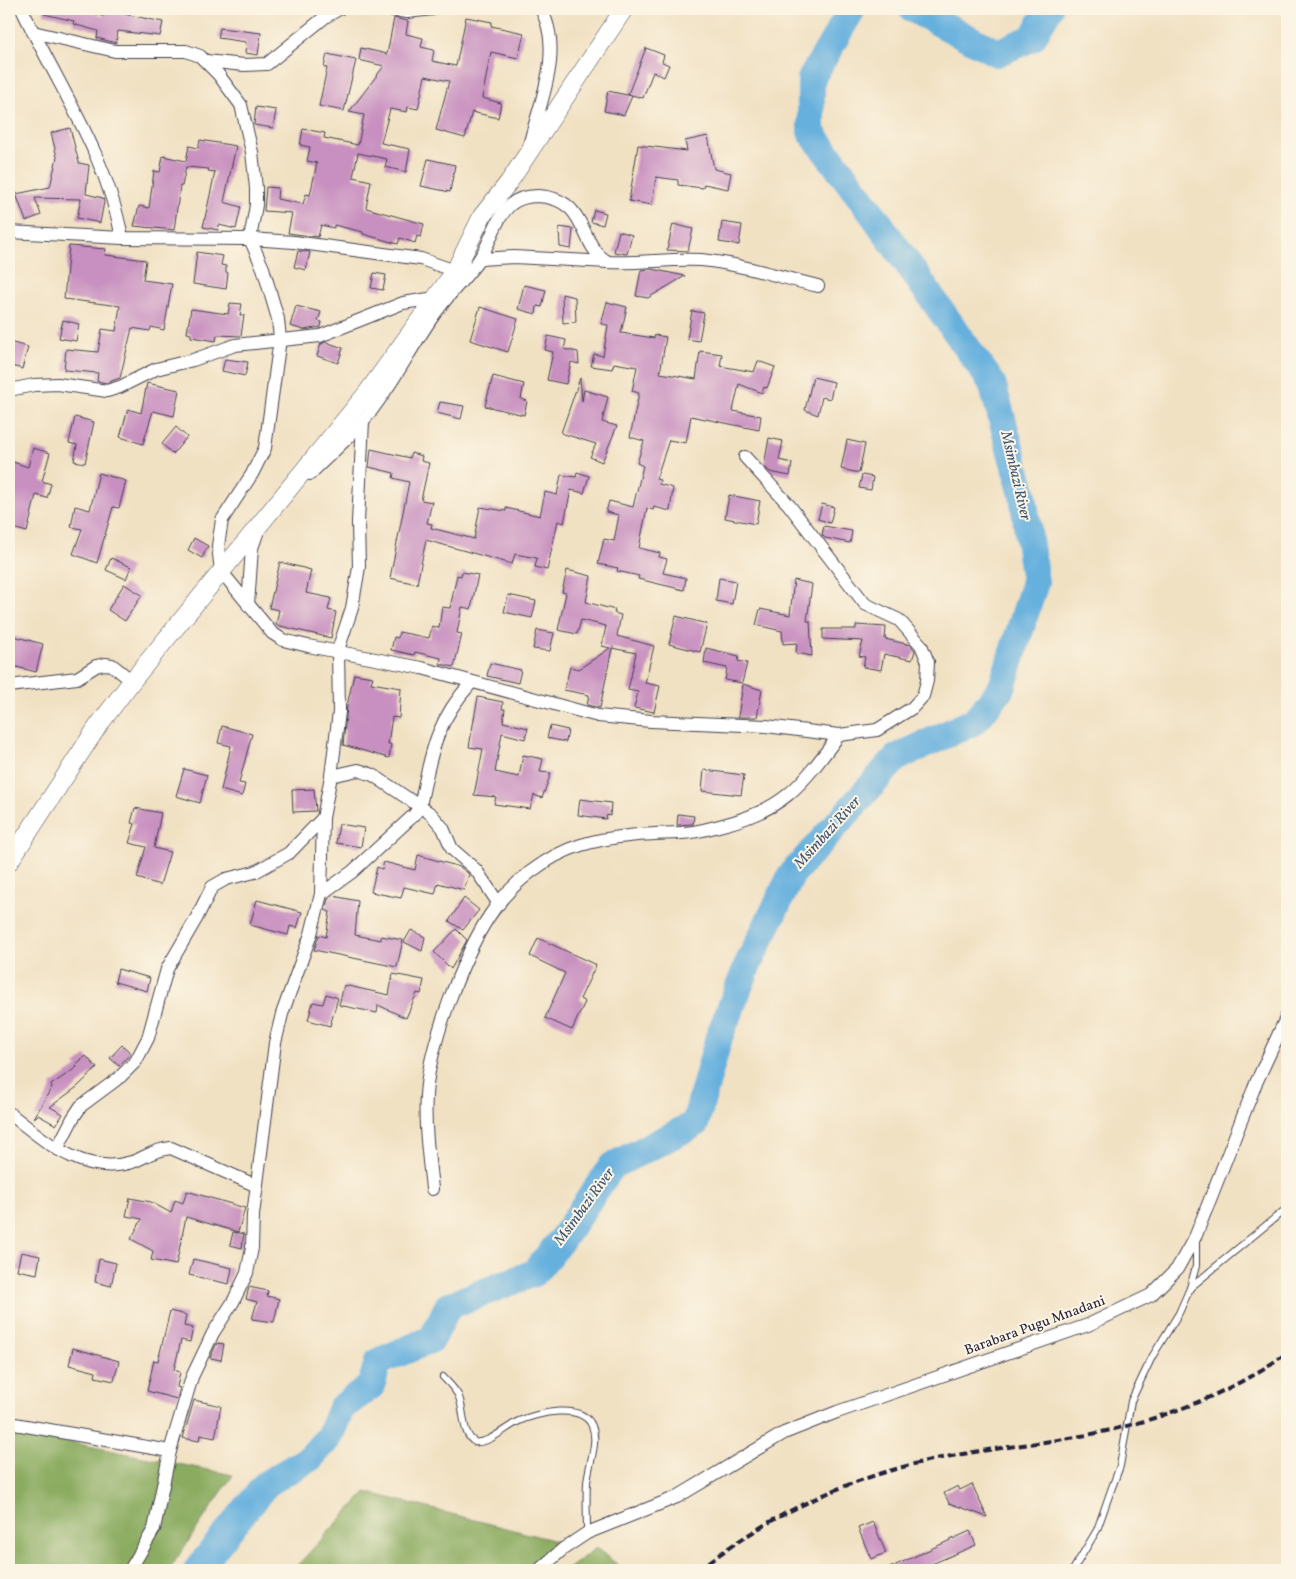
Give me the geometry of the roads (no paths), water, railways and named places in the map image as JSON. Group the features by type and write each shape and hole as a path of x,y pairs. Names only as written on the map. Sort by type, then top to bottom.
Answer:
{"street":[{"path":"22,9 98,161 110,193 122,238"},
{"path":"34,32 115,51 186,51 206,61 244,65 267,64 325,17 339,9"},
{"path":"388,9 407,12 432,9"},
{"path":"526,155 552,54 552,36 541,9"},
{"path":"9,862 98,726 132,681 367,393 455,271 482,216 526,155 624,9"},
{"path":"206,61 241,105 246,122 256,188 256,205 250,239 263,268 278,319 280,339 265,448 252,474 222,520 218,539 222,571 272,633 283,640 422,668 598,716 651,721 776,727 839,735 878,730 912,708 923,696 927,681 928,662 922,645 899,620 865,604 789,505 745,457"},
{"path":"248,604 252,548 258,531 292,492 363,421 444,301 480,259 497,223 510,205 521,198 539,196 561,202 574,212 583,224 594,250 608,262"},
{"path":"9,232 122,238 250,239 294,242 421,259 455,271"},
{"path":"480,259 514,256 608,262 699,260 744,265 818,286"},
{"path":"9,390 34,385 58,384 107,391 120,387 156,369 193,360 235,345 320,336 403,303 435,298"},
{"path":"130,1570 154,1529 170,1451 192,1377 213,1332 233,1302 247,1274 252,1248 257,1186 266,1134 278,1033 282,1014 311,934 321,894 323,818 331,776 339,712 338,650 354,601 359,567 358,522 363,421"},
{"path":"9,686 77,678 96,666 105,664 112,665 132,681"},
{"path":"321,894 345,878 408,822 420,806 441,724 454,702 472,682"},
{"path":"432,1189 426,1131 426,1094 431,1061 457,983 486,921 511,890 550,858 583,844 639,836 694,832 754,816 772,808 799,785 839,735"},
{"path":"331,776 345,771 358,770 373,775 420,806 438,821 452,849 476,870 499,904"},
{"path":"57,1149 73,1118 82,1106 120,1077 136,1061 148,1038 167,969 212,887 217,882 255,872 289,853 306,838 323,818"},
{"name":"Barabara Pugu Mnadani","path":"540,1570 562,1549 587,1532 677,1496 766,1442 800,1425 1088,1325 1150,1296 1165,1284 1177,1269 1196,1235 1256,1083 1287,1016"},
{"path":"9,1113 57,1149 86,1162 120,1164 133,1162 156,1150 171,1148 257,1186"},
{"path":"9,1423 170,1451"}],"lane":[{"path":"1190,1288 1287,1208"},
{"path":"1073,1570 1097,1530 1112,1490 1120,1466 1131,1401 1152,1357 1179,1313 1190,1288 1196,1266 1196,1235"},
{"path":"443,1377 453,1386 459,1396 468,1436 475,1442 486,1440 535,1414 554,1411 572,1413 585,1418 592,1425 594,1434 587,1484 587,1532"}],"waterway":[{"name":"Msimbazi River","path":"197,1570 266,1484 310,1458 329,1437 341,1408 371,1386 378,1362 432,1339 448,1306 534,1273 562,1239 612,1166 695,1124 719,1037 749,962 792,874 896,758 975,721 1002,687 1035,582 1023,495 992,383 867,206 811,132 811,79 852,9"},
{"name":"Msimbazi River","path":"913,9 997,53 1032,38 1049,9"}],"railway":[{"path":"699,1570 723,1552 775,1519 830,1492 859,1481 888,1471 940,1458 1097,1433 1147,1420 1196,1403 1220,1392 1266,1367 1287,1353"}]}
